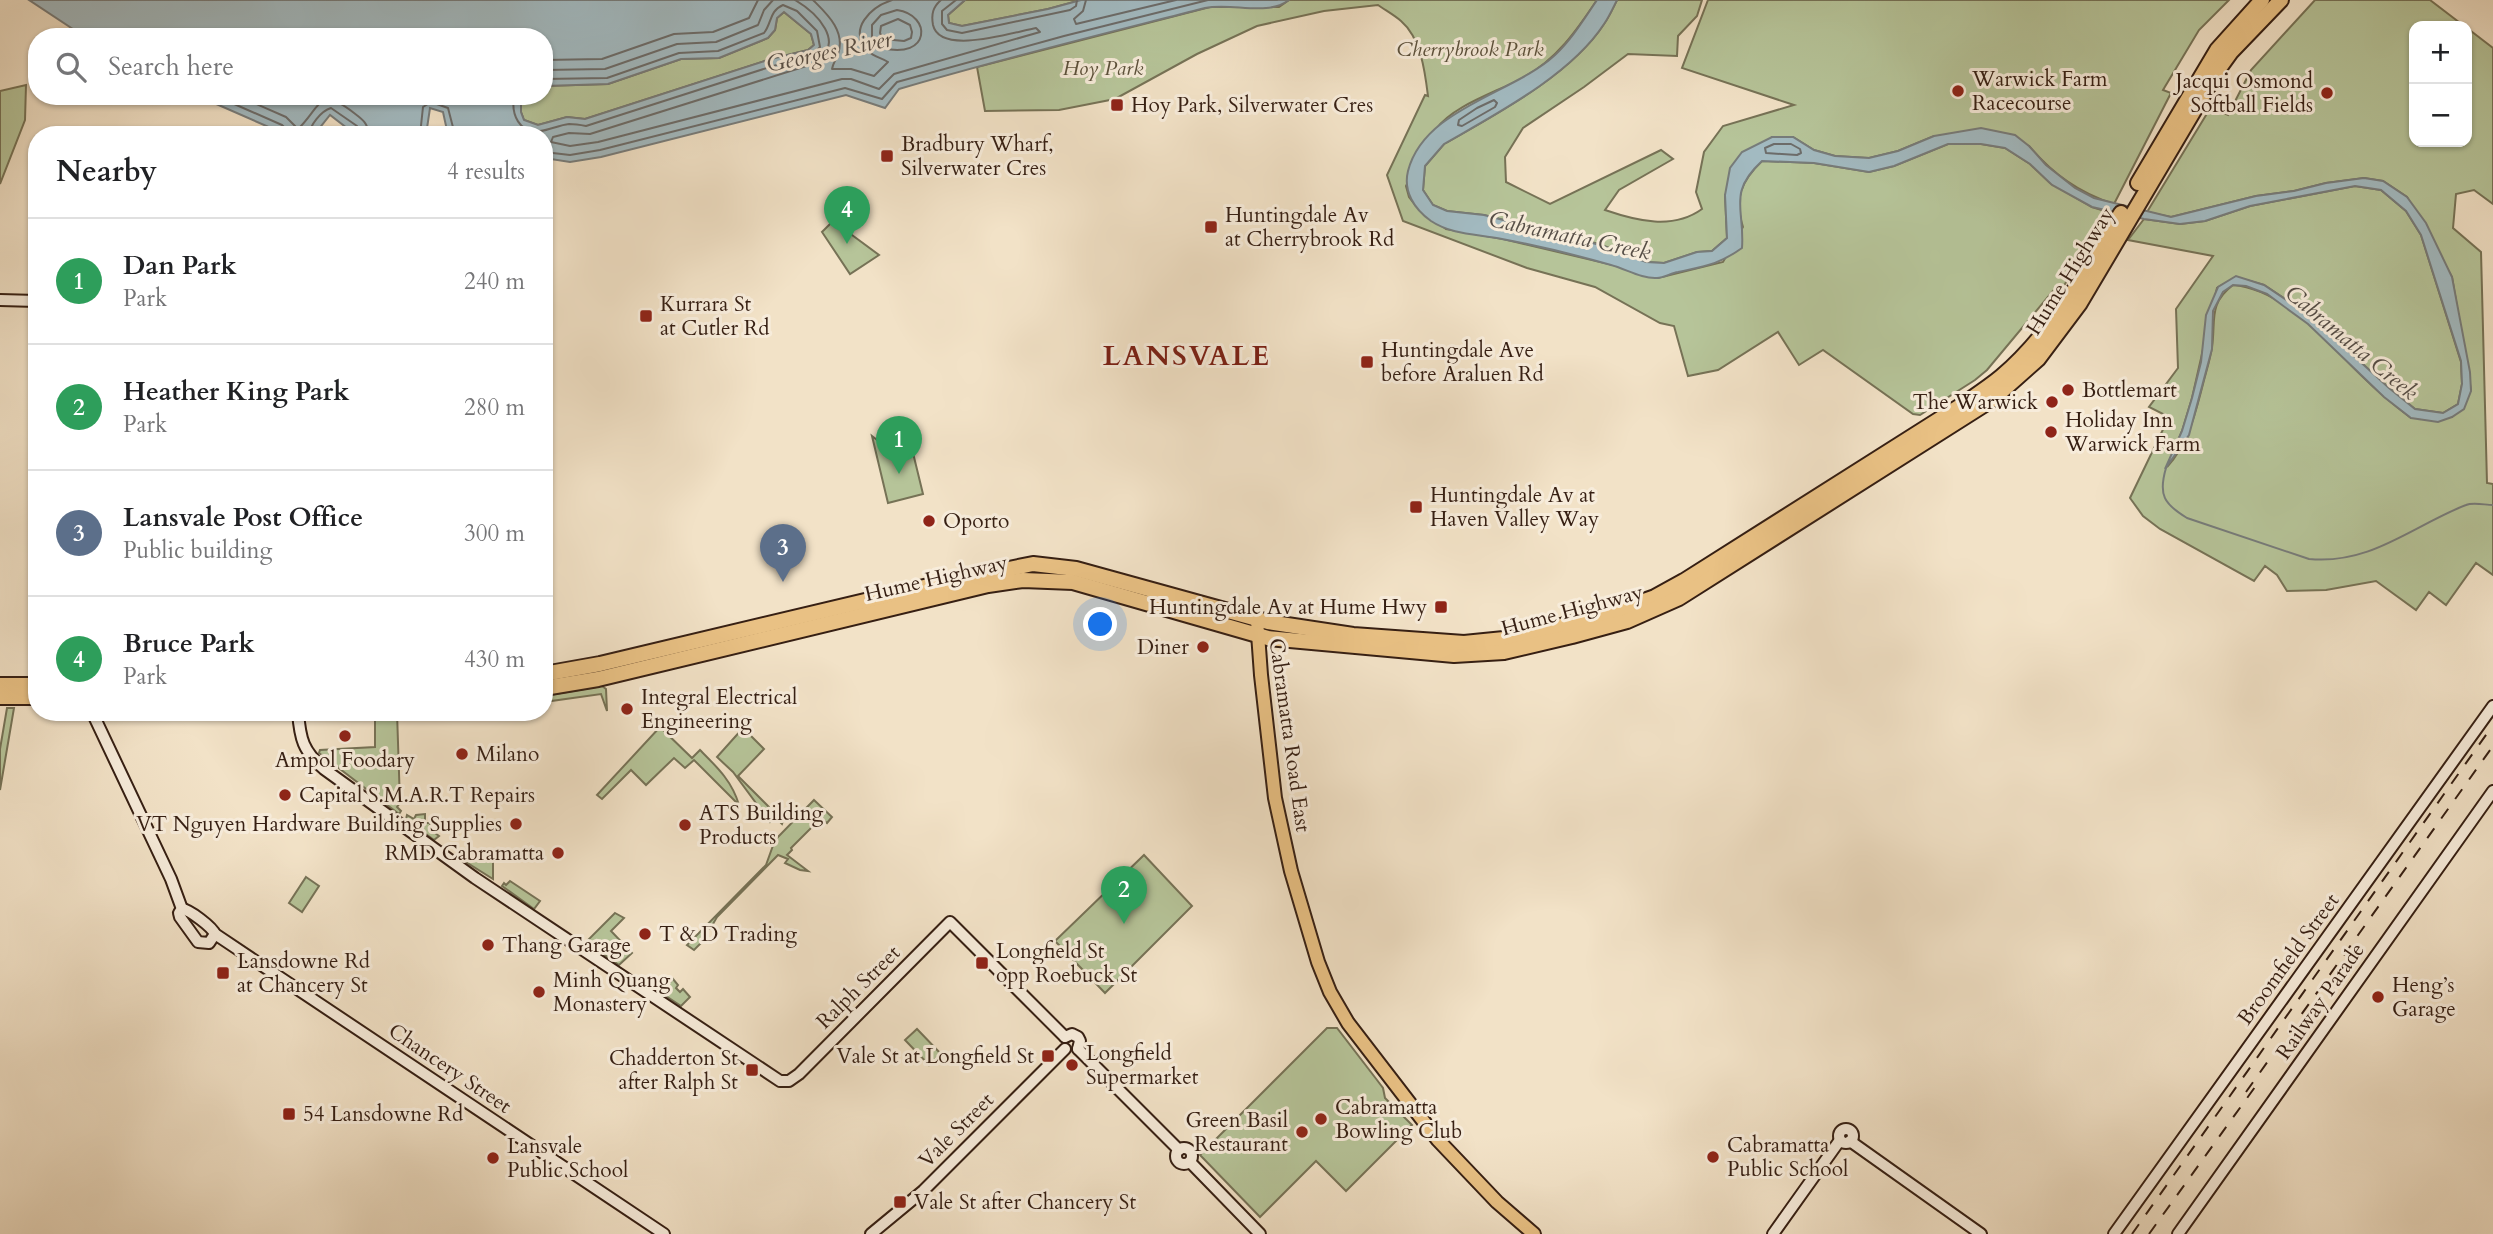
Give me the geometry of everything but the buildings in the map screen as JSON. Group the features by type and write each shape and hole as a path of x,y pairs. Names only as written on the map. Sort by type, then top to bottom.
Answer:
{"highway":[{"name":"Hume Highway","path":"2143,185 2212,57 2232,31 2262,0"},
{"name":"Hume Highway","path":"553,672 600,664 940,583 1033,565 1058,566 1108,577 1257,620 1353,635 1433,642 1488,643 1604,615 1655,597 1885,454 2001,377 2048,327 2114,233 2231,52 2281,0"},
{"name":"Hume Highway","path":"553,686 617,675 988,585 1023,580 1073,582 1257,635 1365,648 1470,655 1512,650 1627,621 1663,606 1978,410 2008,387 2057,337 2080,303 2114,233"},
{"path":"0,685 28,685"},
{"path":"0,697 28,698"}],"main road":[{"name":"Cabramatta Road East","path":"1257,620 1275,798 1291,872 1318,962 1330,992 1348,1023 1438,1140 1497,1202 1534,1234"}],"street":[{"path":"0,300 28,301"},
{"name":"Broomfield Street","path":"2114,1234 2493,706"},
{"path":"96,721 171,879 183,909 180,917 198,942 209,943 215,934"},
{"name":"Ralph Street","path":"299,721 302,744 324,769 475,878 774,1078 785,1081 793,1078 950,922 1065,1037"},
{"name":"Railway Parade","path":"2179,1234 2493,791"},
{"name":"Chancery Street","path":"183,909 188,909 212,928 215,934 664,1234"},
{"path":"1072,1034 1078,1037 1078,1049 1070,1052 1065,1049 1065,1037 1072,1034"},
{"name":"Vale Street","path":"871,1234 923,1191 1065,1049"},
{"path":"1078,1049 1179,1150 1184,1148 1191,1151 1193,1156 1190,1162 1260,1234"},
{"path":"1773,1234 1845,1141 1981,1234"}],"green space":[{"path":"965,0 1081,0 962,26 949,23 948,15"},
{"path":"1289,0 1597,0 1574,33 1546,62 1524,77 1454,112 1432,135 1406,186 1409,197 1416,206 1446,229 1503,239 1658,278 1723,262 1743,227 1739,208 1744,183 1762,161 1814,163 1869,172 1894,166 1948,144 1981,144 2005,148 2030,164 2050,183 2092,207 2108,212 2053,304 2052,292 1987,370 1920,415 1913,414 1823,350 1799,365 1778,332 1718,370 1688,376 1674,326 1660,323 1595,287 1527,268 1403,221 1387,175 1425,95 1428,96 1418,46 1408,28 1378,5 1324,11 1257,26 1197,54 1115,99 1059,110 985,111 977,67 1210,7 1279,7"},
{"name":"Warwick Farm Racecourse","path":"1617,0 1702,0 1697,16 1678,36 1677,56 1628,54 1523,128 1505,157 1506,182 1550,204 1661,150 1673,159 1619,190 1605,210 1655,222 1679,220 1702,209 1696,192 1704,152 1723,126 1794,105 1682,68 1708,0 2229,0 2199,30 2163,90 2171,93 2114,204 2067,181 2029,146 1934,136 1898,151 1869,158 1835,156 1814,150 1793,137 1772,137 1725,195 1727,238 1712,251 1697,252 1664,263 1646,262 1599,244 1484,215 1447,211 1433,205 1423,190 1425,166 1444,144 1553,76 1590,43"},
{"path":"2315,0 2430,0 2457,21 2409,21 2409,147 2472,147 2472,32 2493,48 2493,204 2474,190 2456,194 2453,228 2481,252 2487,483 2493,484 2493,575 2476,563 2446,605 2429,592 2416,610 2376,581 2326,590 2287,591 2277,575 2265,566 2254,581 2160,529 2143,516 2130,498 2169,417 2149,407 2178,368 2176,309 2213,256 2128,240 2144,219 2180,224 2205,221 2250,206 2355,186 2381,190 2406,211 2421,235 2461,362 2462,384 2458,404 2443,413 2415,409 2309,315 2264,285 2236,277 2217,288 2192,398 2167,467 2181,448 2197,406 2210,357 2216,306 2233,285 2270,296 2287,307 2411,418 2452,417 2471,390 2452,277 2407,197 2383,181 2364,178 2326,183 2256,196 2171,217 2147,212 2211,107 2228,115 2251,70"},
{"path":"784,12 811,34 814,45 808,50 771,59 585,119 567,117 538,125 524,120 521,105 553,105 553,86 608,84 681,59 719,58 768,38 775,30 777,18"},
{"path":"26,85 25,120 0,184 0,91"},
{"path":"833,221 879,255 850,274 822,232"},
{"path":"872,436 890,450 913,453 923,494 888,503"},
{"path":"602,686 606,689 607,711 601,694 553,701 553,694"},
{"path":"7,708 14,708 0,790 0,749"},
{"path":"375,721 397,721 399,814 319,753 320,750 375,747"},
{"path":"660,727 692,758 700,750 728,782 739,805 694,760 685,768 674,758 646,785 631,770 602,799 597,795"},
{"path":"743,728 764,749 738,776 783,821 782,824 775,817 770,822 733,772 717,757"},
{"path":"814,800 832,817 827,823 821,818 787,855 808,871 785,863 788,859 778,855 717,917 710,929 704,929 702,936 705,939 694,950 687,945 766,865 775,840"},
{"path":"425,814 425,823 430,823 431,830 439,836 434,840 406,819 407,815 414,819 416,815"},
{"path":"461,849 493,854 493,879 458,857"},
{"path":"1144,855 1192,906 1105,993 1055,941"},
{"path":"306,877 319,886 302,912 289,903"},
{"path":"510,881 540,901 534,909 502,886"},
{"path":"615,913 624,918 611,931 632,953 619,965 586,942"},
{"path":"673,979 678,985 676,988 680,992 683,989 690,997 681,1006 660,992"},
{"name":"Cabramatta Bowling Club","path":"1327,1028 1337,1028 1383,1088 1385,1098 1412,1125 1346,1191 1316,1161 1260,1217 1200,1155"},
{"path":"917,1029 941,1054 929,1065 905,1040"}],"water":[{"name":"Georges River","path":"29,0 965,0 948,15 949,23 962,26 1081,0 1289,0 1270,8 1205,8 1013,57 899,89 885,108 846,95 601,157 570,162 553,159 553,126 446,126 443,112 430,108 427,126 344,126 330,115 321,126 266,126 219,105 521,105 524,120 538,125 567,117 585,119 771,59 808,50 814,45 811,34 784,12 777,18 775,30 768,38 719,58 681,59 608,84 553,86 553,28 71,28"},
{"path":"1597,0 1617,0 1590,43 1531,92 1444,144 1425,166 1423,190 1433,205 1447,211 1484,215 1600,245 1646,262 1664,263 1697,252 1712,251 1727,238 1725,195 1730,168 1742,152 1772,137 1793,137 1814,150 1835,156 1869,158 1898,151 1934,136 1981,128 2015,135 2046,165 2075,188 2094,198 2171,217 2256,196 2326,183 2364,178 2383,181 2407,197 2426,223 2452,277 2470,372 2471,391 2464,409 2438,422 2411,418 2384,397 2308,324 2267,294 2246,286 2233,285 2223,292 2213,311 2212,349 2189,435 2165,469 2182,431 2192,398 2201,362 2206,315 2218,287 2236,276 2264,285 2309,315 2415,409 2443,413 2458,404 2462,384 2461,361 2421,235 2406,211 2381,190 2355,186 2250,206 2205,221 2180,224 2092,207 2052,185 2030,164 2005,148 1981,144 1948,144 1894,166 1869,172 1814,163 1762,161 1751,172 1741,192 1742,248 1711,264 1657,278 1544,248 1456,232 1431,221 1415,205 1407,186 1408,171 1417,150 1432,132 1450,117 1517,81 1555,55"}],"waterway":[{"name":"Cabramatta Creek","path":"2166,468 2163,485 2165,498 2187,518 2309,559 2352,556 2390,542 2466,505 2493,505"}],"railway":[{"path":"2132,1234 2493,725"},
{"path":"2246,1092 2493,746"},
{"path":"2149,1234 2255,1087"}],"place":[{"name":"Warwick Farm Racecourse","path":"1958,91"},
{"name":"Jacqui Osmond Softball Fields","path":"2327,93"},
{"name":"Hoy Park, Silverwater Cres","path":"1117,105"},
{"name":"Bradbury Wharf, Silverwater Cres","path":"887,156"},
{"name":"Huntingdale Av at Cherrybrook Rd","path":"1211,227"},
{"name":"Bruce Park","path":"847,244"},
{"name":"Kurrara St at Cutler Rd","path":"646,316"},
{"name":"Huntingdale Ave before Araluen Rd","path":"1367,362"},
{"name":"Bottlemart","path":"2068,390"},
{"name":"The Warwick","path":"2052,402"},
{"name":"Holiday Inn Warwick Farm","path":"2051,432"},
{"name":"Dan Park","path":"899,474"},
{"name":"Huntingdale Av at Haven Valley Way","path":"1416,507"},
{"name":"Oporto","path":"929,521"},
{"name":"Lansvale Post Office","path":"783,582"},
{"name":"Huntingdale Av at Hume Hwy","path":"1441,607"},
{"name":"Diner","path":"1203,647"},
{"name":"Integral Electrical Engineering","path":"627,709"},
{"name":"Ampol Foodary","path":"345,736"},
{"name":"Milano","path":"462,754"},
{"name":"Capital S.M.A.R.T Repairs","path":"285,795"},
{"name":"VT Nguyen Hardware Building Supplies","path":"516,824"},
{"name":"ATS Building Products","path":"685,825"},
{"name":"RMD Cabramatta","path":"558,853"},
{"name":"Heather King Park","path":"1124,924"},
{"name":"T & D Trading","path":"645,934"},
{"name":"Thang Garage","path":"488,945"},
{"name":"Longfield St opp Roebuck St","path":"982,963"},
{"name":"Lansdowne Rd at Chancery St","path":"223,973"},
{"name":"Minh Quang Monastery","path":"539,992"},
{"name":"Heng’s Garage","path":"2378,997"},
{"name":"Vale St at Longfield St","path":"1048,1056"},
{"name":"Longfield Supermarket","path":"1072,1065"},
{"name":"Chadderton St after Ralph St","path":"752,1070"},
{"name":"54 Lansdowne Rd","path":"289,1114"},
{"name":"Cabramatta Bowling Club","path":"1321,1119"},
{"name":"Green Basil Restaurant","path":"1302,1132"},
{"name":"Cabramatta Public School","path":"1713,1157"},
{"name":"Lansvale Public School","path":"493,1158"},
{"name":"Vale St after Chancery St","path":"900,1202"}],"district":[{"name":"LANSVALE","path":"1187,355"}],"park label":[{"name":"Cherrybrook Park","path":"1470,49"},
{"name":"Hoy Park","path":"1103,68"}]}
